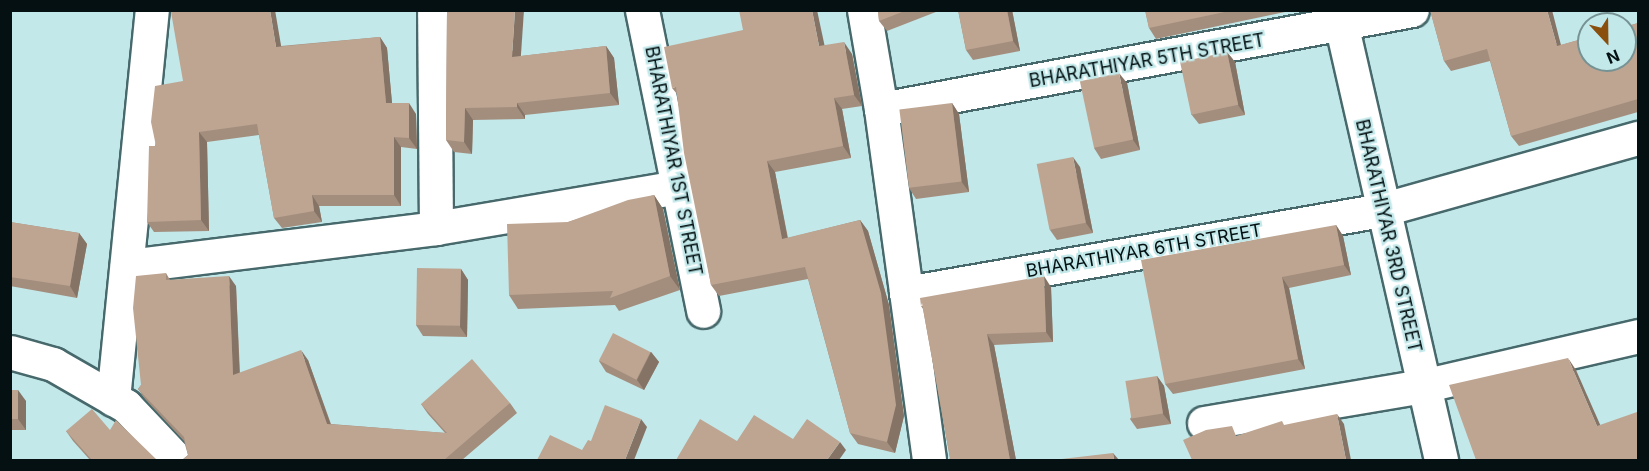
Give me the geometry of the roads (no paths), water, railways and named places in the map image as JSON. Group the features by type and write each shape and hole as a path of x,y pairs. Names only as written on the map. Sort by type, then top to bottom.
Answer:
{"street":[{"path":"113,399 152,10"},
{"path":"434,10 436,228"},
{"name":"BHARATHIYAR 1ST STREET","path":"642,10 703,311"},
{"path":"864,10 881,109 928,460"},
{"name":"BHARATHIYAR 5TH STREET","path":"881,109 1340,18 1412,10"},
{"name":"BHARATHIYAR 3RD STREET","path":"1340,18 1381,210 1441,460"},
{"name":"BHARATHIYAR 6TH STREET","path":"906,293 1381,210 1638,138"},
{"path":"127,266 436,228 678,187"},
{"path":"1204,423 1422,386 1638,336"},
{"path":"10,352 53,364 126,406 177,460"}]}
